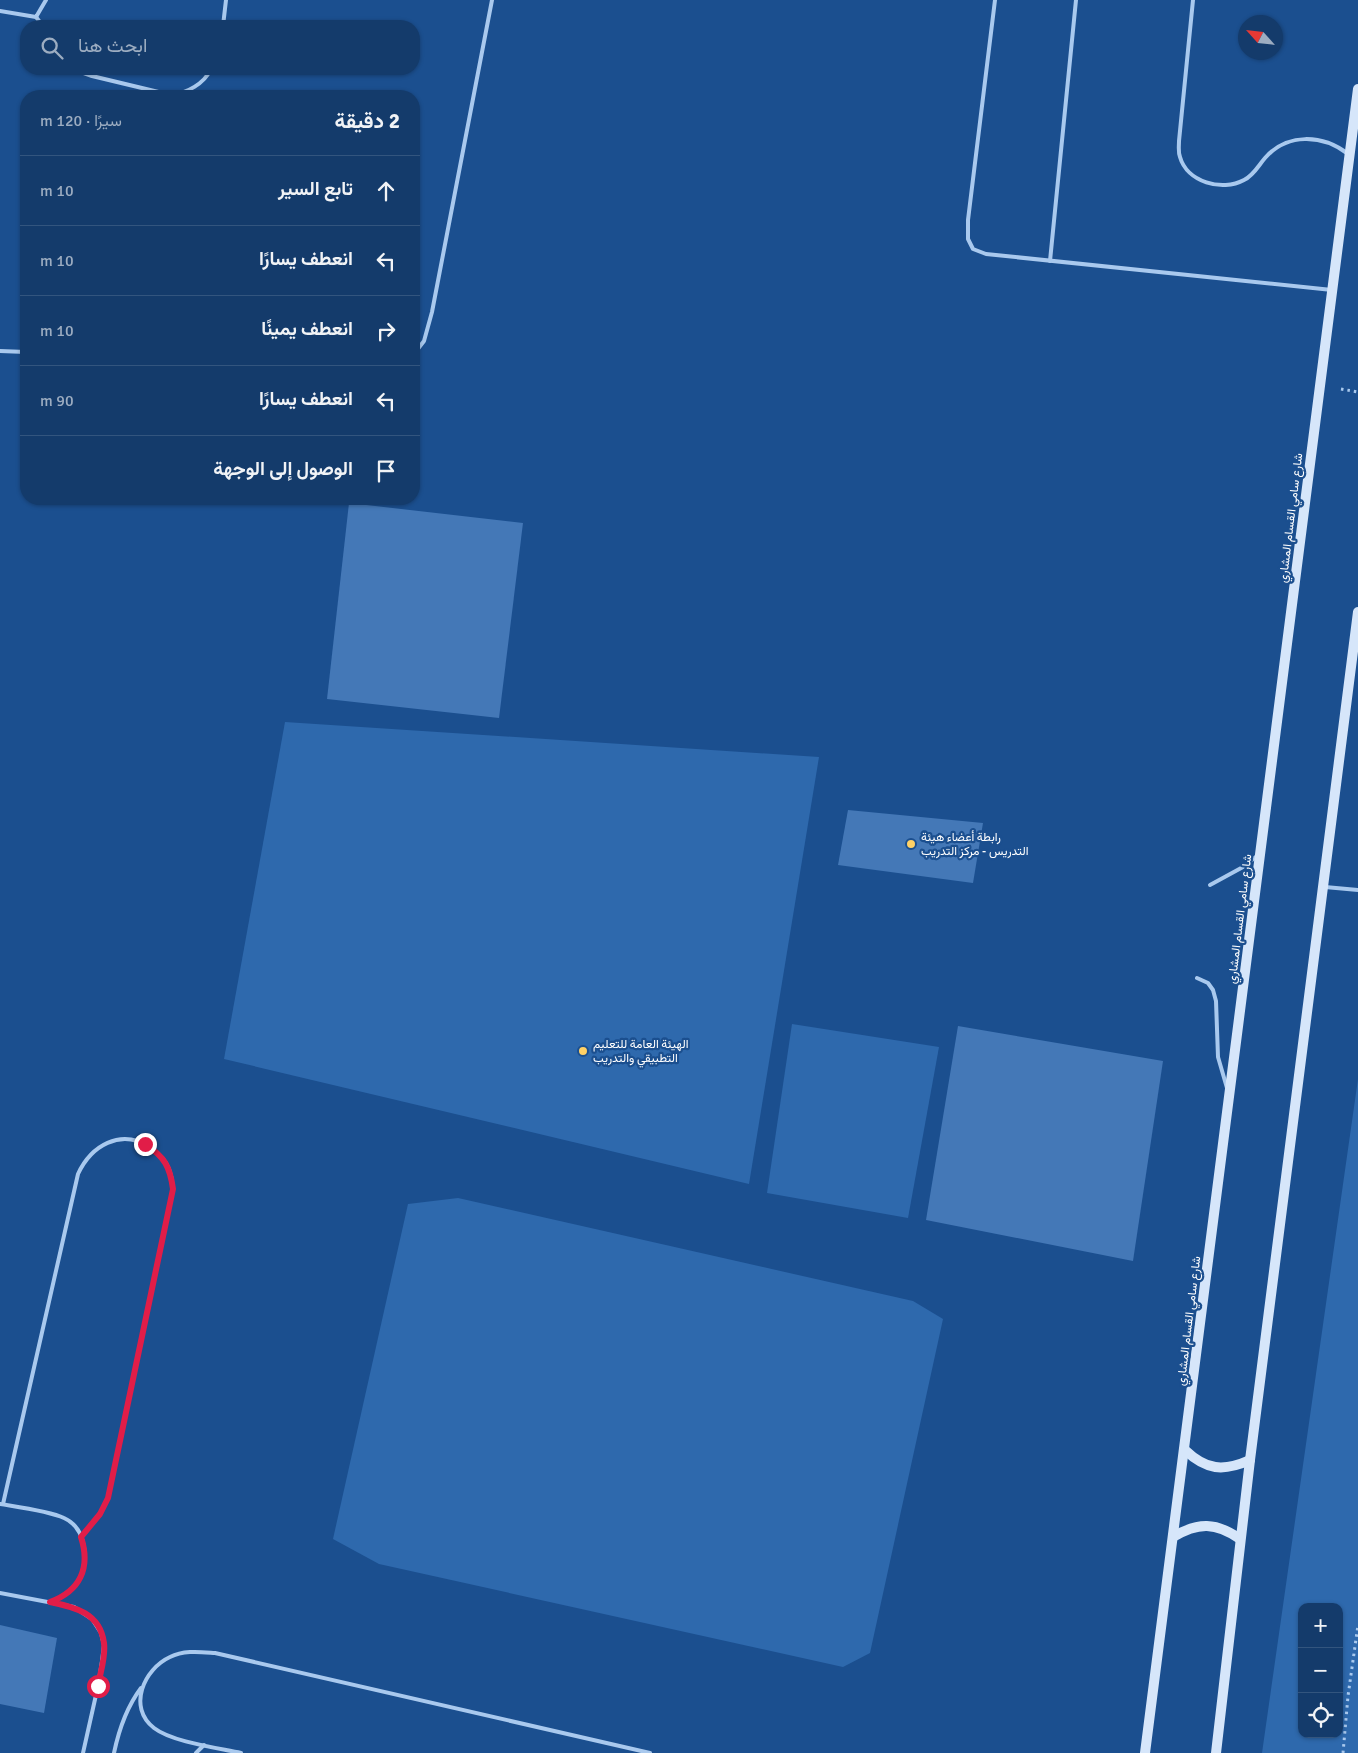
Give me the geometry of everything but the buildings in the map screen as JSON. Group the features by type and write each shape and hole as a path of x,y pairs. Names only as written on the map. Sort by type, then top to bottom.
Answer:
{"street":[{"name":"شارع سامي القسام المشاري","path":"1145,1753 1358,89"},
{"path":"1216,1753 1240,1539 1358,612"},
{"path":"1185,1450 1195,1459 1208,1466 1222,1468 1237,1466 1250,1460"},
{"path":"1173,1537 1186,1529 1214,1526 1228,1531 1240,1539"}],"lane":[{"path":"36,17 46,0"},
{"path":"224,20 226,0"},
{"path":"420,346 424,341 432,312 492,0"},
{"path":"995,0 968,220 968,239 973,249 986,254 1332,290"},
{"path":"1050,261 1076,0"},
{"path":"1193,0 1179,141 1180,157 1188,170 1199,180 1214,185 1229,186 1243,181 1256,172 1264,159 1274,149 1300,139 1313,138 1326,141 1350,155"},
{"path":"0,11 36,17 38,20"},
{"path":"89,75 150,90"},
{"path":"188,90 207,75"},
{"path":"0,351 20,352"},
{"path":"1210,885 1243,867 1261,853"},
{"path":"1323,887 1358,890"},
{"path":"1197,978 1208,983 1213,990 1216,1001 1218,1057 1230,1097"},
{"path":"50,1602 70,1592 83,1572 85,1560 81,1537 66,1519 2,1504 78,1174 83,1162 93,1151 104,1144 118,1140 132,1140 145,1144 157,1152 166,1163 173,1189 108,1498 100,1514 81,1537"},
{"path":"0,1593 74,1607 92,1619 101,1633 104,1645 98,1686 83,1753"},
{"path":"114,1753 125,1713 146,1677 156,1666 170,1657 188,1652 215,1653 650,1753"},
{"path":"142,1686 140,1702 143,1713 154,1728 169,1736 241,1753"},
{"path":"196,1753 204,1745"}],"path":[{"path":"1343,1753 1348,1696 1358,1625"}],"shaded area":[{"path":"285,722 819,757 749,1184 224,1059"},
{"path":"792,1024 939,1047 908,1218 767,1193"},
{"path":"1358,1079 1358,1753 1262,1753"},
{"path":"458,1198 913,1301 943,1319 870,1653 843,1667 379,1564 333,1539 408,1204"}],"place":[{"name":"رابطة أعضاء هيئة التدريس - مركز التدريب","path":"911,844"},
{"name":"الهيئة العامة للتعليم التطبيقي والتدريب","path":"583,1051"}],"route":[{"path":"98,1686 104,1645 101,1633 92,1619 84,1612 74,1607 50,1602 70,1592 78,1582 83,1572 85,1560 81,1537 100,1514 108,1498 173,1189 166,1163 157,1152 145,1144"}]}
